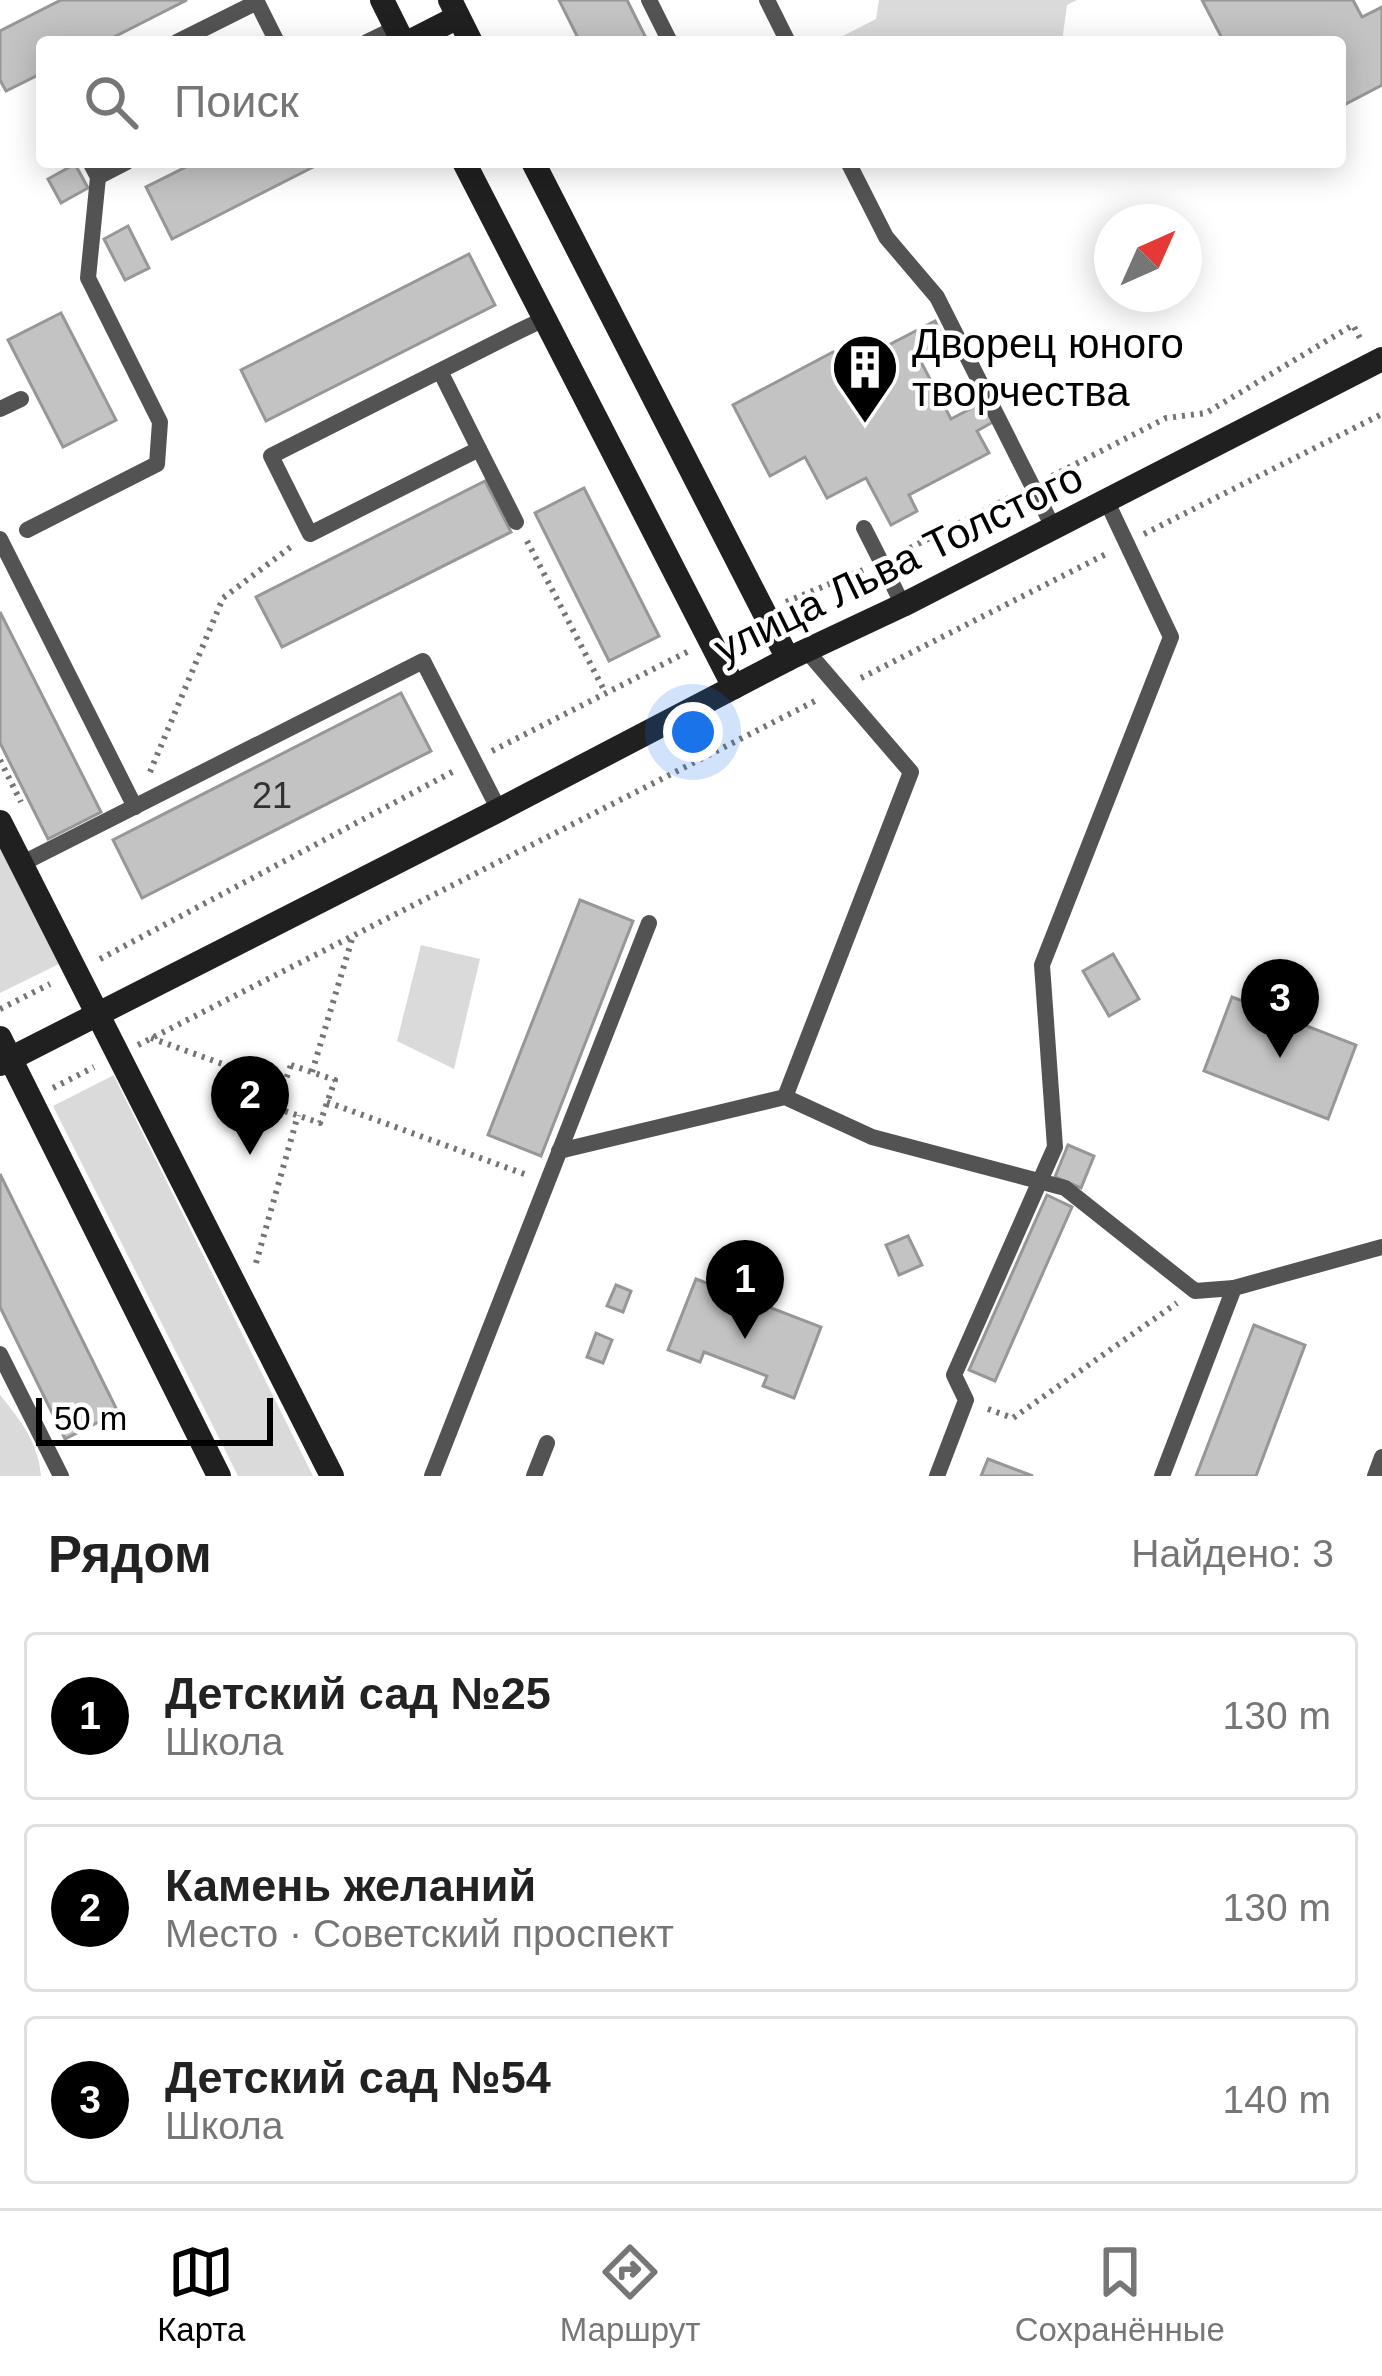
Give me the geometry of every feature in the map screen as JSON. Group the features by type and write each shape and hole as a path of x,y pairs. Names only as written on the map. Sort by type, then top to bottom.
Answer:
{"street":[{"path":"382,0 402,36"},
{"path":"405,36 454,9 468,36"},
{"path":"467,168 734,687"},
{"path":"536,168 765,614 797,654"},
{"name":"улица Льва Толстого","path":"3,1053 98,1014 797,654 1107,502 1372,351"},
{"path":"0,822 332,1476"},
{"path":"3,1053 31,1099 219,1476"}],"lane":[{"path":"650,0 667,36"},
{"path":"767,0 785,36"},
{"path":"189,36 257,1 275,36"},
{"path":"851,168 886,237 937,297 1054,529"},
{"path":"26,530 157,464 160,422 88,278 94,169"},
{"path":"479,449 310,534 271,456 542,320"},
{"path":"440,371 517,522"},
{"path":"0,410 21,399"},
{"path":"937,1476 966,1400 954,1376 1055,1147 1042,964 1171,637 1107,502"},
{"path":"863,528 903,605"},
{"path":"0,539 135,807"},
{"path":"785,1097 911,772 840,688 797,654"},
{"path":"22,864 423,661 500,810"},
{"path":"431,1476 650,923"},
{"path":"559,1151 785,1097 872,1137 1065,1188 1195,1291 1234,1288 1382,1247"},
{"path":"1162,1476 1234,1288"},
{"path":"0,1354 61,1476"},
{"path":"534,1476 547,1443"},
{"path":"1375,1476 1382,1457"}],"path":[{"path":"765,614 881,563 1166,418 1206,413 1353,326 1372,351"},
{"path":"31,1099 1382,414"},
{"path":"517,522 605,692"},
{"path":"135,807 223,598 310,534"},
{"path":"0,1009 710,640"},
{"path":"312,1072 353,936"},
{"path":"151,1038 283,1086"},
{"path":"290,1065 312,1072 335,1079 320,1123 276,1108 290,1065"},
{"path":"327,1102 547,1182"},
{"path":"255,1267 298,1115"},
{"path":"1013,1418 1195,1291"}],"shaded area":[{"path":"879,0 1077,0 1067,5 1063,36 843,36 876,19"},
{"path":"0,847 59,964 0,993"},
{"path":"421,945 480,959 454,1069 397,1041"},
{"path":"114,1075 313,1476 238,1476 53,1106"},
{"path":"0,1395 32,1442 41,1476 0,1476"}],"building":[{"path":"61,0 187,0 116,36 36,36 36,76 6,91 0,80 0,31"},
{"path":"559,0 627,0 645,36 577,36"},
{"path":"1202,0 1353,0 1362,17 1382,7 1382,85 1346,104 1346,36 1221,36"},
{"path":"77,168 88,188 61,203 48,179"},
{"path":"184,168 311,168 172,239 146,187"},
{"path":"128,226 149,268 125,280 104,239"},
{"path":"469,254 495,305 266,421 241,370"},
{"path":"61,313 116,420 63,447 8,340"},
{"name":"Дворец юного творчества","path":"935,321 948,348 921,362 951,419 983,402 993,422 977,431 989,453 909,495 917,511 891,525 866,478 827,498 805,457 770,476 733,405 833,352 842,369"},
{"path":"485,481 511,532 282,647 256,597"},
{"path":"584,488 659,636 609,661 535,513"},
{"path":"0,612 101,812 48,839 0,743"},
{"path":"401,693 431,751 142,898 113,840"},
{"path":"580,900 633,921 541,1156 488,1135"},
{"path":"1113,954 1139,999 1109,1016 1083,971"},
{"path":"1232,997 1356,1045 1328,1119 1204,1071"},
{"path":"1068,1145 1094,1156 1081,1188 1055,1177"},
{"path":"0,1174 118,1412 65,1439 0,1307"},
{"path":"1047,1195 1072,1207 995,1381 969,1370"},
{"path":"908,1236 922,1265 899,1275 886,1245"},
{"path":"696,1279 821,1327 794,1398 763,1386 767,1376 704,1352 700,1362 668,1350"},
{"path":"616,1285 631,1291 623,1312 607,1306"},
{"path":"1254,1325 1305,1345 1256,1476 1196,1476"},
{"path":"596,1333 612,1340 603,1363 587,1357"},
{"path":"988,1459 1033,1476 981,1476"}],"place":[{"name":"Дворец юного творчества","path":"865,426"},
{"name":"Детский сад №54","path":"1280,1058"},
{"name":"Камень желаний","path":"250,1155"},
{"name":"Детский сад №25","path":"745,1339"}]}
